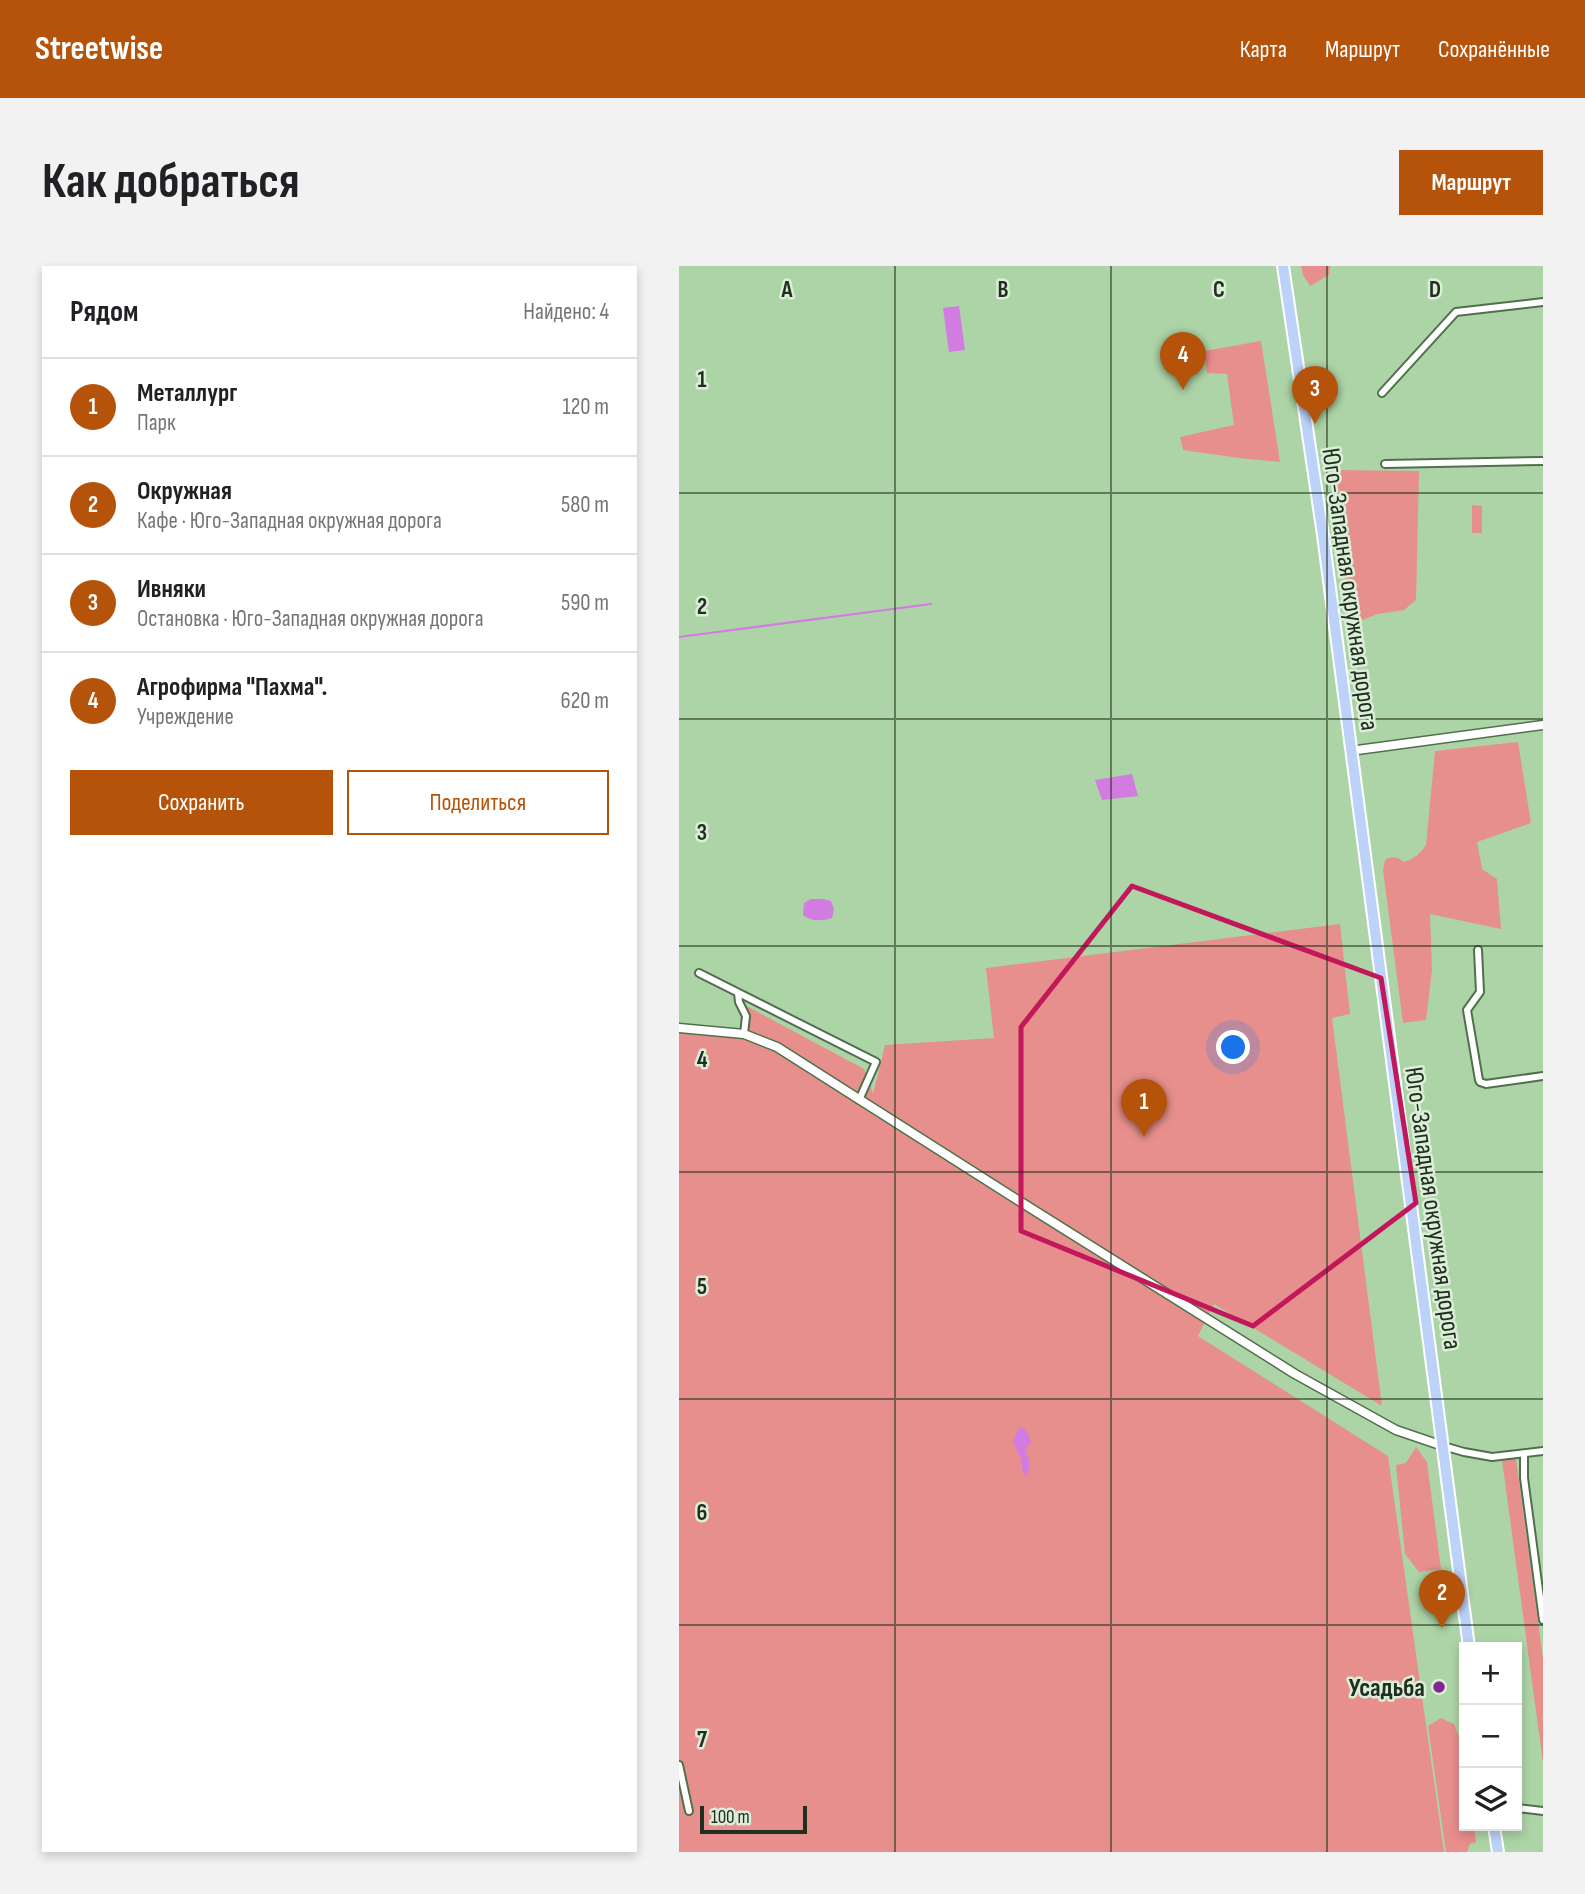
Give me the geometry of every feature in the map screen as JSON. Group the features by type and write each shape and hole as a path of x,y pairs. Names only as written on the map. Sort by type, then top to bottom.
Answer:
{"highway":[{"name":"Юго-Западная окружная дорога","path":"1283,266 1323,535 1468,1642"},
{"path":"1495,1831 1498,1852"}],"street":[{"path":"1383,393 1456,312 1543,302"},
{"path":"1385,464 1543,461"},
{"path":"1350,751 1543,725"},
{"path":"1478,950 1481,992 1467,1010 1480,1082 1486,1084 1543,1076"},
{"path":"699,973 876,1062 859,1100"},
{"path":"738,993 745,1016 744,1034"},
{"path":"679,1028 744,1034 777,1046 1295,1374 1396,1430 1464,1452 1492,1457 1543,1451"},
{"path":"1524,1454 1524,1478 1543,1620"},
{"path":"679,1765 689,1811"},
{"path":"1522,1809 1543,1811"}],"highlighted area":[{"path":"1132,886 1381,978 1416,1203 1253,1326 1021,1231 1021,1027"}],"shaded area":[{"path":"1301,266 1330,266 1329,275 1310,286"},
{"path":"959,306 965,350 949,352 943,308"},
{"path":"1261,341 1280,462 1183,450 1180,437 1234,425 1227,374 1207,373 1204,351"},
{"path":"1336,470 1419,471 1416,600 1404,610 1377,614 1353,624 1331,476"},
{"path":"1472,505 1482,506 1482,533 1472,533"},
{"path":"1518,742 1531,823 1477,842 1482,869 1497,879 1501,929 1430,914 1432,970 1426,1020 1403,1023 1383,870 1385,860 1395,858 1404,862 1417,855 1426,845 1435,751"},
{"path":"1132,774 1138,796 1102,800 1095,780"},
{"path":"811,899 831,901 834,909 832,918 817,920 803,915 804,903"},
{"path":"1340,924 1350,1014 1332,1018 1382,1406 1214,1304 1198,1336 1388,1456 1444,1852 679,1852 679,1028 744,1034 746,1016 739,1002 864,1069 873,1094 885,1045 994,1038 986,968"},
{"path":"1021,1427 1026,1430 1031,1441 1025,1451 1030,1464 1026,1477 1013,1442"},
{"path":"1416,1447 1427,1462 1441,1569 1419,1572 1405,1554 1396,1465 1406,1463"},
{"path":"1516,1459 1543,1659 1543,1763 1502,1460"},
{"path":"1441,1718 1454,1724 1459,1736 1459,1831 1475,1831 1476,1842 1470,1844 1467,1852 1446,1852 1428,1726"}],"waterway":[{"path":"679,637 931,604"}],"place":[{"name":"Агрофирма \"Пахма\".","path":"1183,390"},
{"name":"Ивняки","path":"1315,424"},
{"name":"Металлург","path":"1144,1137"},
{"name":"Окружная","path":"1442,1628"},
{"name":"Усадьба","path":"1439,1687"}]}
